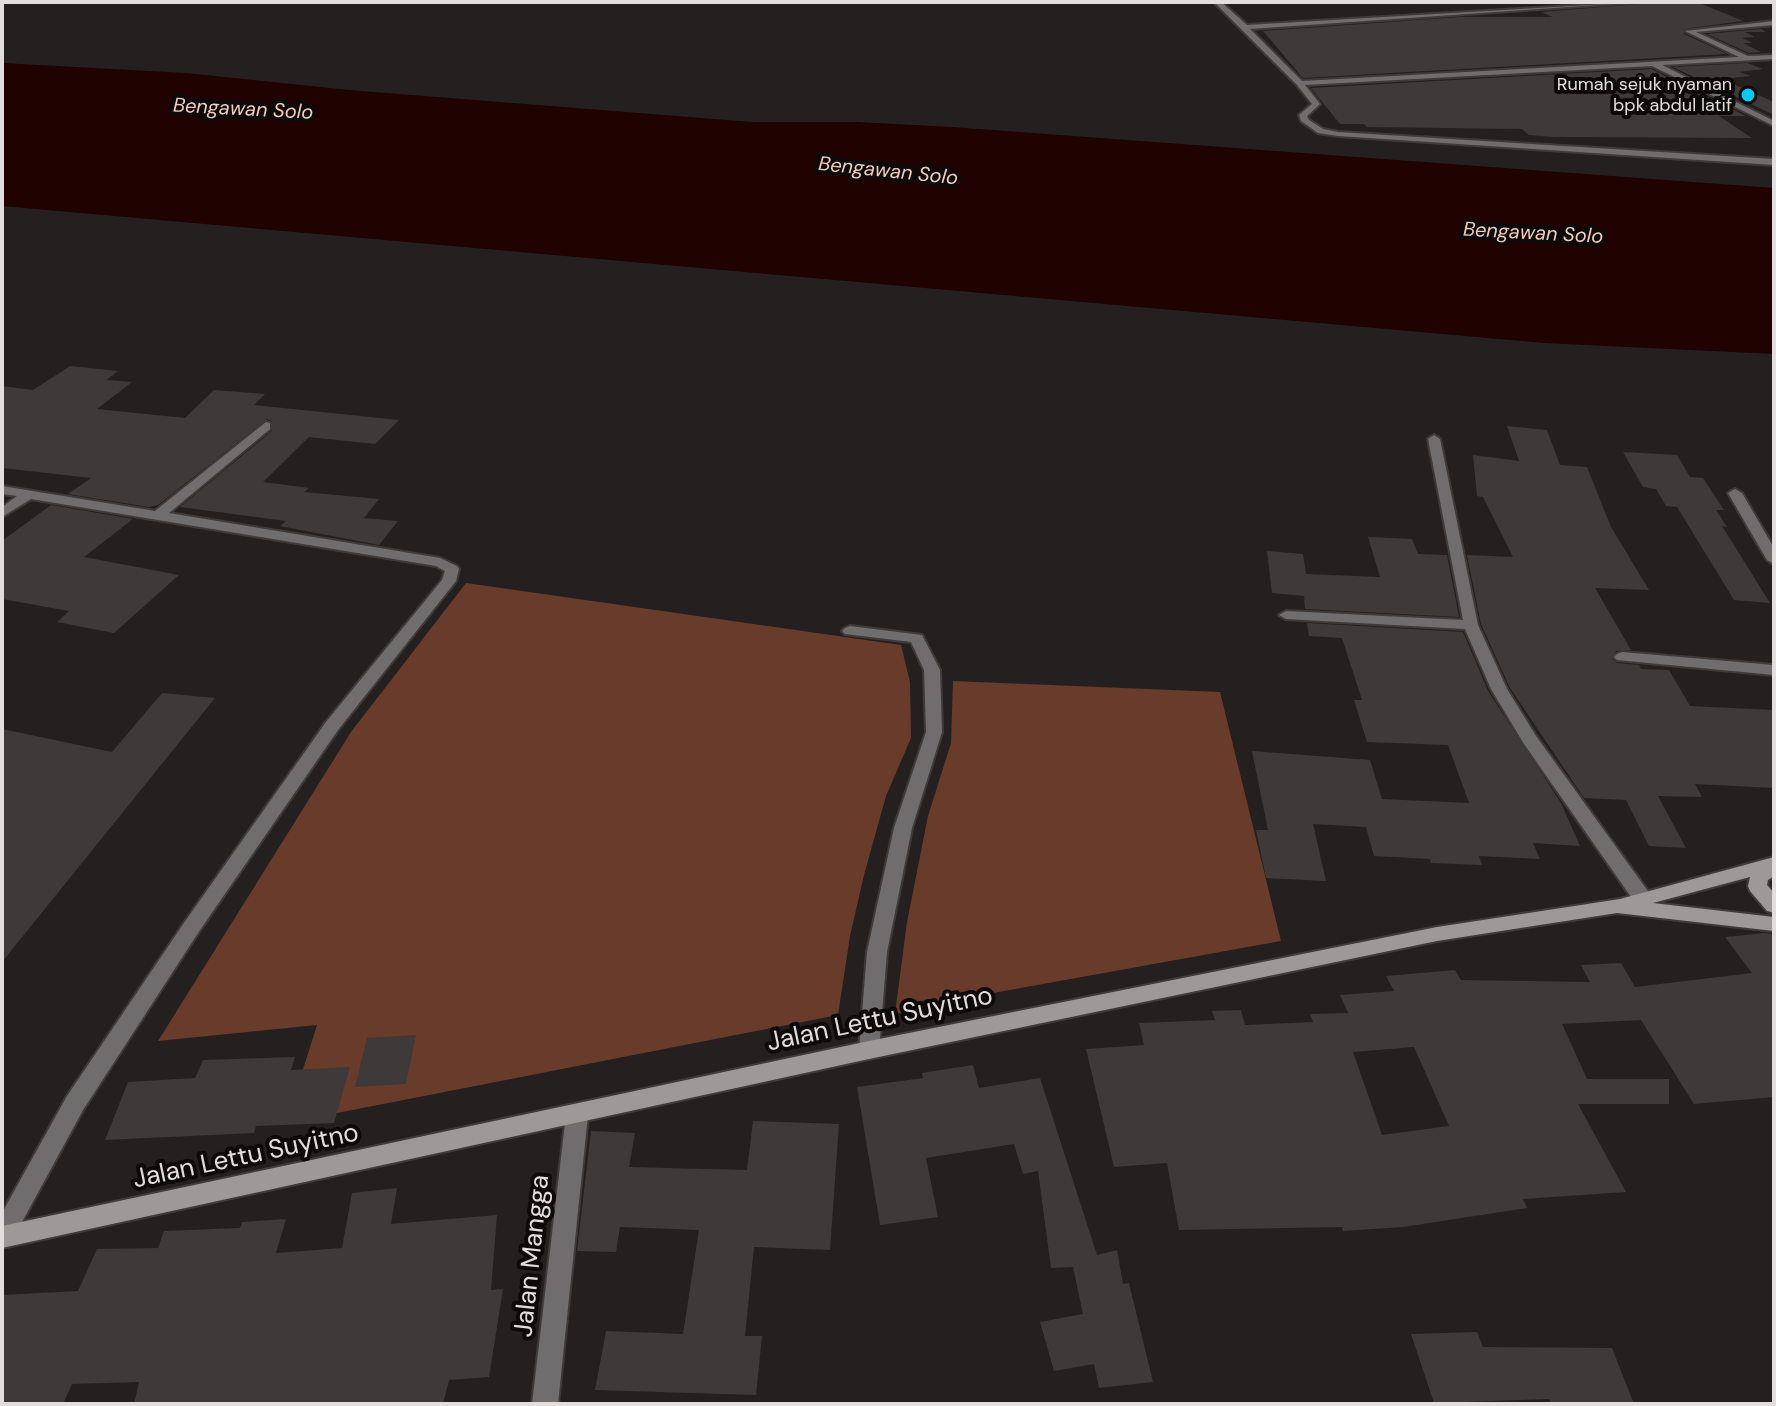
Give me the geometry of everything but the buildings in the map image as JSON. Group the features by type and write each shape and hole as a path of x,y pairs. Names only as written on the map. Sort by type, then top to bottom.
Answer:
{"main road":[{"path":"1617,906 1774,865"},
{"path":"1774,865 1759,876 1757,886 1774,906"},
{"name":"Jalan Lettu Suyitno","path":"2,1236 869,1050 1437,934 1617,906 1774,924"}],"street":[{"path":"1217,2 1300,83 1316,104 1303,115 1313,128 1338,134 1774,162"},
{"path":"1245,27 1637,2"},
{"path":"1748,58 1688,31 1774,23"},
{"path":"1758,24 1774,32"},
{"path":"1300,83 1774,57"},
{"path":"1652,64 1774,124"},
{"path":"156,517 266,426"},
{"path":"1434,439 1471,625 1499,689 1530,740 1643,899"},
{"path":"2,490 440,562 452,569 449,581 324,737 193,925 75,1103 2,1236"},
{"path":"1735,493 1774,560"},
{"path":"2,513 28,495"},
{"path":"1286,615 1471,625"},
{"path":"850,631 917,638 932,670 934,732 903,828 877,952 869,1050"},
{"path":"1622,657 1774,670"},
{"name":"Jalan Mangga","path":"545,1404 577,1115"}],"shaded area":[{"path":"466,583 901,645 910,682 911,738 886,796 864,875 850,936 838,1015 286,1123 317,1025 158,1041 351,732"},
{"path":"953,681 1220,692 1281,941 993,993 895,1014 907,922 928,816 951,743"}],"water":[{"name":"Bengawan Solo","path":"2,63 186,73 349,90 752,122 857,122 952,127 1774,188 1774,354 1544,343 2,206"}],"place":[{"name":"Rumah sejuk nyaman bpk abdul latif","path":"1748,95"}]}
